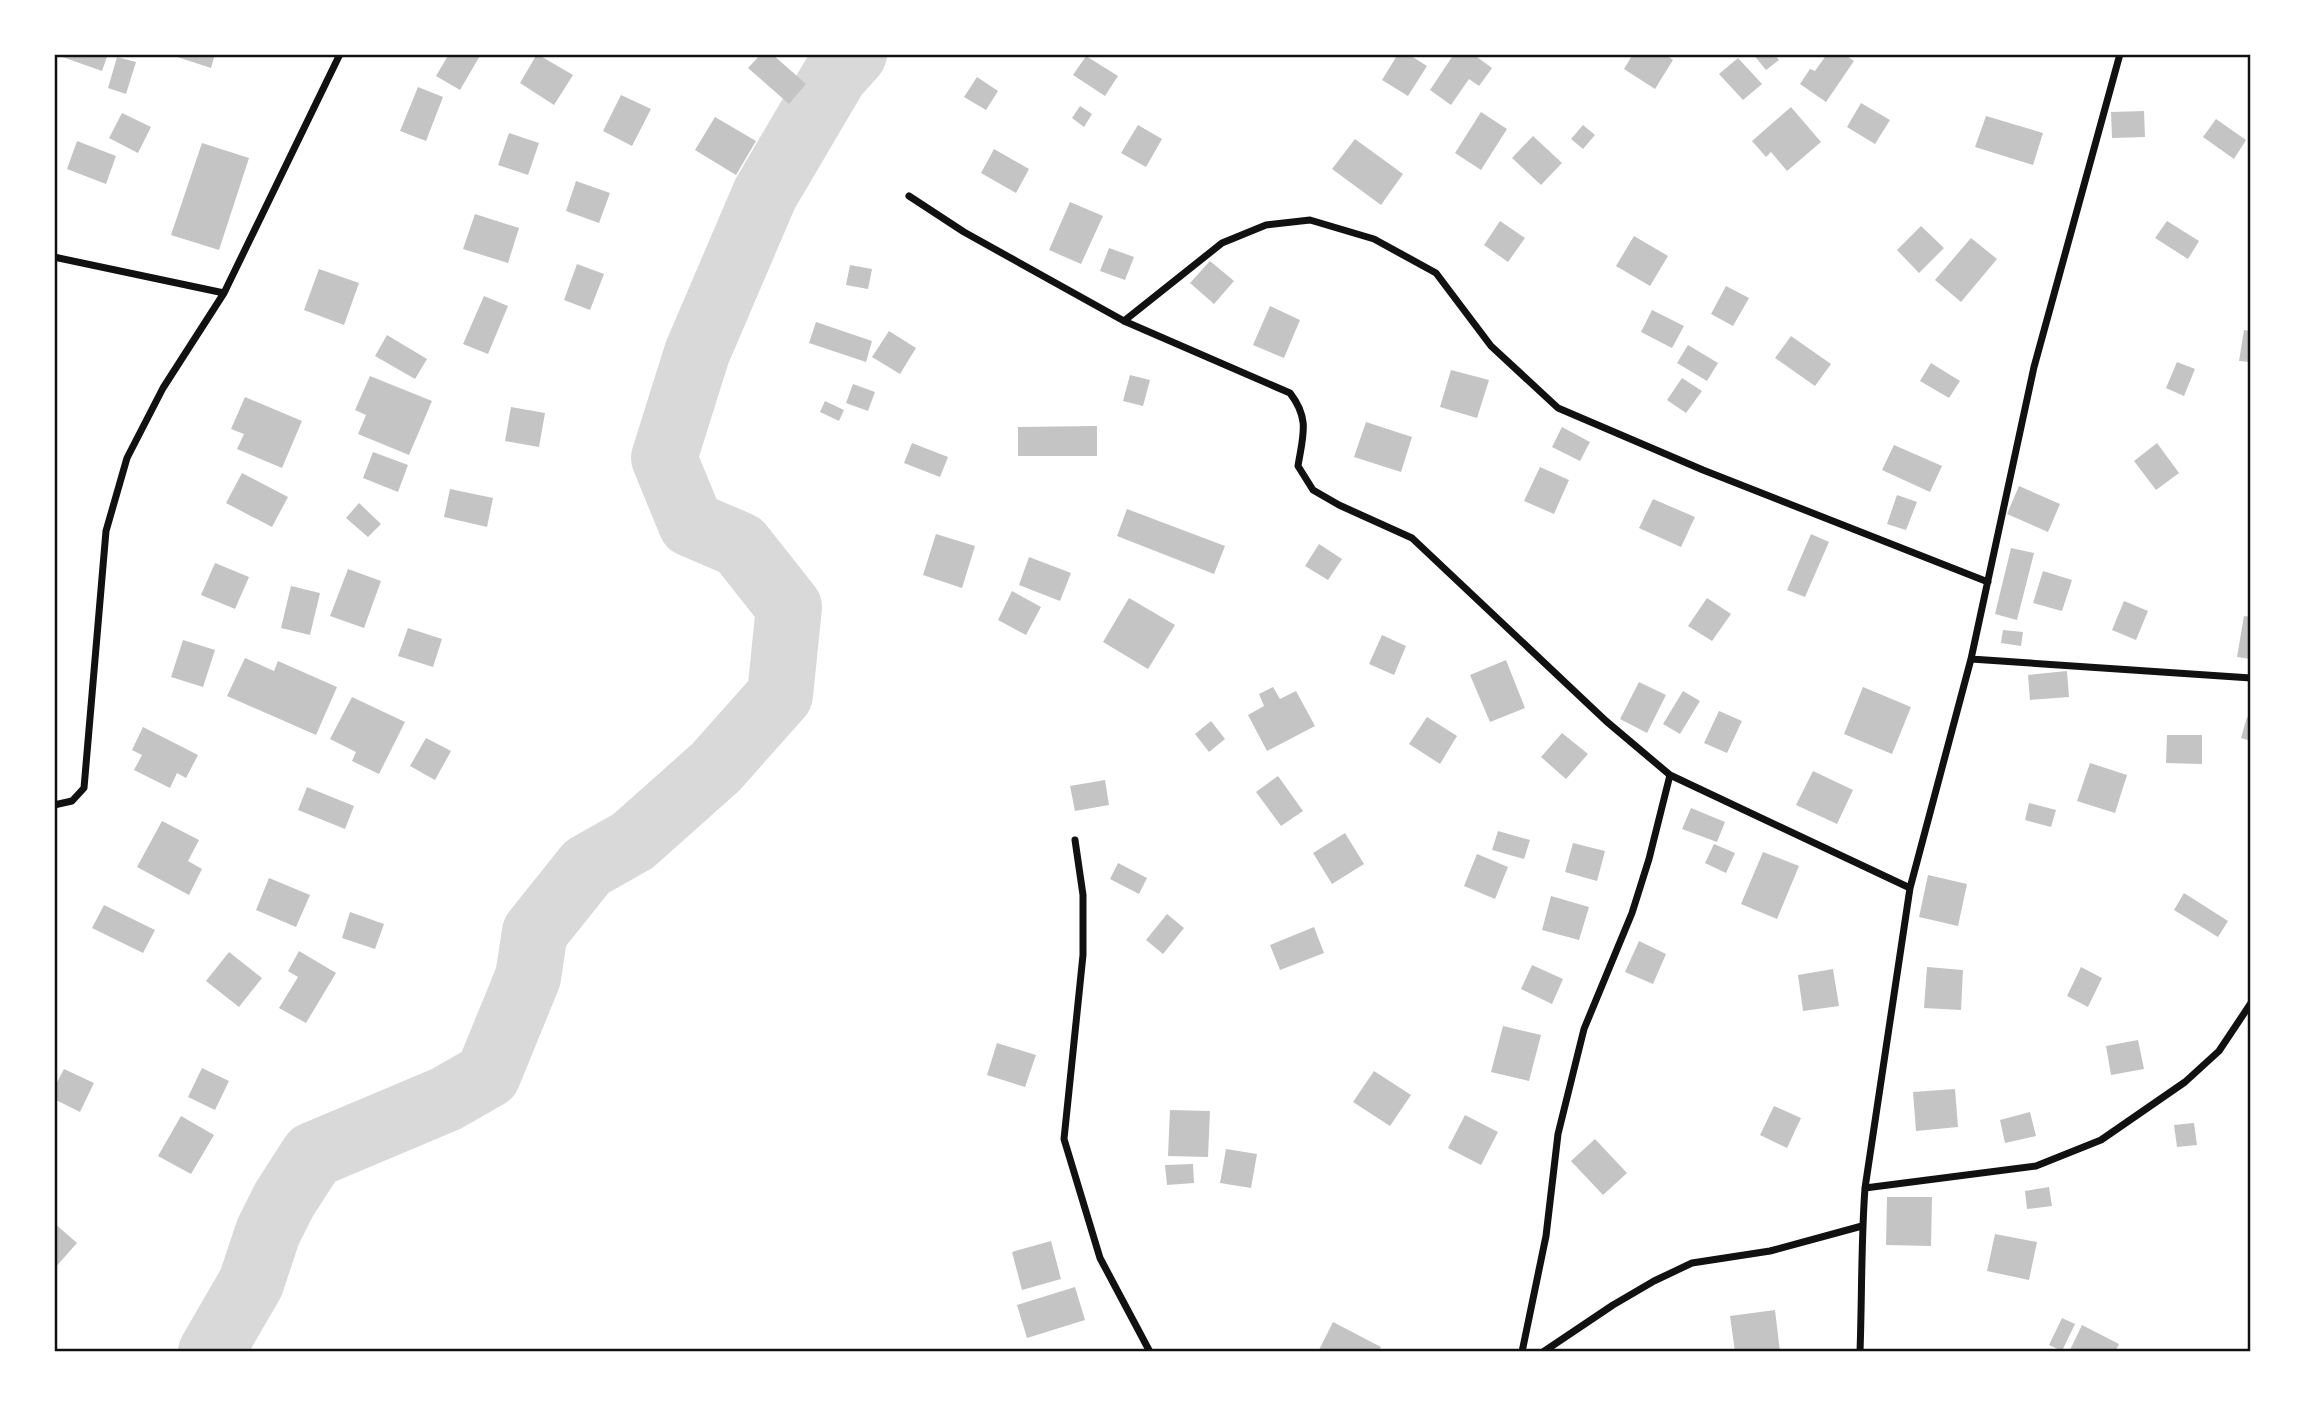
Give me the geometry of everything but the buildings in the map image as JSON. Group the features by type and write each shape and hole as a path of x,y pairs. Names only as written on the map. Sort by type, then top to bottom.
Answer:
{"street":[{"path":"54,805 72,802 84,788 106,531 127,458 163,387 224,293 340,54"},
{"path":"1860,1352 1865,1188 1910,888 1971,659 2034,367 2120,54"},
{"path":"909,196 964,232 1124,321 1290,393 1299,405 1305,423 1298,466 1313,490 1339,505 1412,538 1606,721 1670,775 1910,888"},
{"path":"1124,321 1222,243 1266,225 1310,220 1374,239 1436,273 1491,346 1558,408 1703,470 1988,582"},
{"path":"54,257 224,293"},
{"path":"1971,659 2251,678"},
{"path":"1522,1352 1546,1236 1558,1133 1584,1028 1632,913 1670,775"},
{"path":"1075,839 1083,895 1083,955 1064,1139 1100,1258 1150,1352"},
{"path":"1865,1188 2036,1166 2101,1140 2185,1082 2219,1051 2251,1003"},
{"path":"1543,1352 1613,1305 1692,1263 1770,1251 1862,1226"}],"waterway":[{"path":"211,1352 251,1283 268,1232 284,1200 313,1155 446,1099 488,1075 528,977 535,932 587,867 633,841 716,767 780,695 789,607 740,545 691,524 664,458 697,353 765,194 835,75 854,54"}]}
